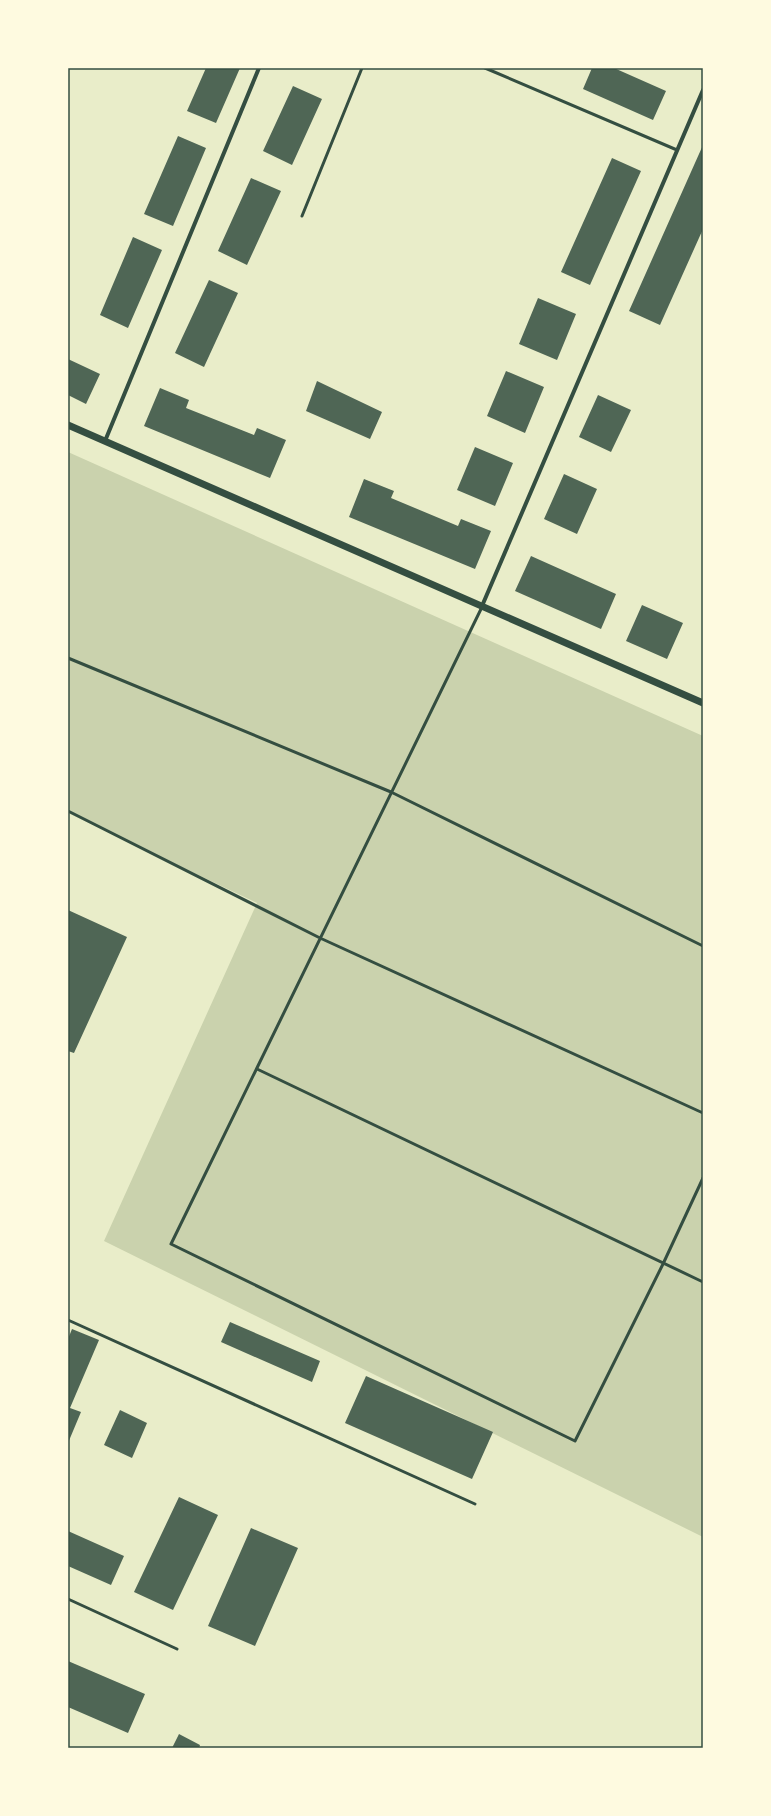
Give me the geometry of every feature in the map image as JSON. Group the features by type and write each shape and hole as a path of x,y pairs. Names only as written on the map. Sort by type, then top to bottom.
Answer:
{"street":[{"path":"105,442 259,68"},
{"path":"482,606 703,90"},
{"path":"68,425 703,703"}],"lane":[{"path":"302,216 362,68"},
{"path":"485,68 678,150"},
{"path":"482,606 171,1244 575,1441 663,1264 703,1178"},
{"path":"68,658 391,792 703,946"},
{"path":"68,812 320,938 703,1113"},
{"path":"257,1069 703,1282"},
{"path":"68,1320 475,1504"},
{"path":"68,1599 177,1649"}],"green space":[{"path":"68,452 703,736 703,1537 104,1241 257,903 68,813"}],"building":[{"path":"206,68 240,68 216,123 187,111"},
{"path":"592,68 614,68 666,91 653,120 583,89"},
{"path":"293,86 322,99 292,165 263,151"},
{"path":"178,136 206,148 173,226 144,214"},
{"path":"703,145 703,229 660,325 629,311"},
{"path":"612,158 641,171 590,285 561,272"},
{"path":"251,178 281,191 247,265 218,251"},
{"path":"133,237 162,250 128,328 100,315"},
{"path":"209,280 238,293 204,367 175,353"},
{"path":"538,298 576,314 557,360 519,344"},
{"path":"68,359 100,374 86,404 68,395"},
{"path":"506,371 544,387 525,433 487,416"},
{"path":"317,381 382,412 370,439 306,411"},
{"path":"160,388 189,400 186,408 254,435 257,428 286,440 270,478 144,426"},
{"path":"598,395 631,410 611,452 579,437"},
{"path":"475,447 513,463 495,506 457,490"},
{"path":"564,474 597,489 577,534 544,519"},
{"path":"364,479 394,491 391,498 458,526 461,519 491,531 475,569 349,517"},
{"path":"531,556 616,594 601,629 515,591"},
{"path":"642,605 683,623 667,659 626,641"},
{"path":"68,910 127,937 74,1053 68,1051"},
{"path":"230,1322 320,1361 312,1382 221,1342"},
{"path":"72,1329 99,1340 70,1408 81,1412 68,1443 68,1339"},
{"path":"366,1376 493,1432 472,1479 345,1423"},
{"path":"120,1410 147,1423 132,1458 104,1445"},
{"path":"179,1497 218,1515 173,1610 134,1592"},
{"path":"251,1528 298,1548 255,1646 208,1626"},
{"path":"68,1531 124,1556 111,1585 68,1566"},
{"path":"68,1661 145,1694 128,1733 68,1707"},
{"path":"179,1734 200,1745 199,1748 172,1748"}]}
